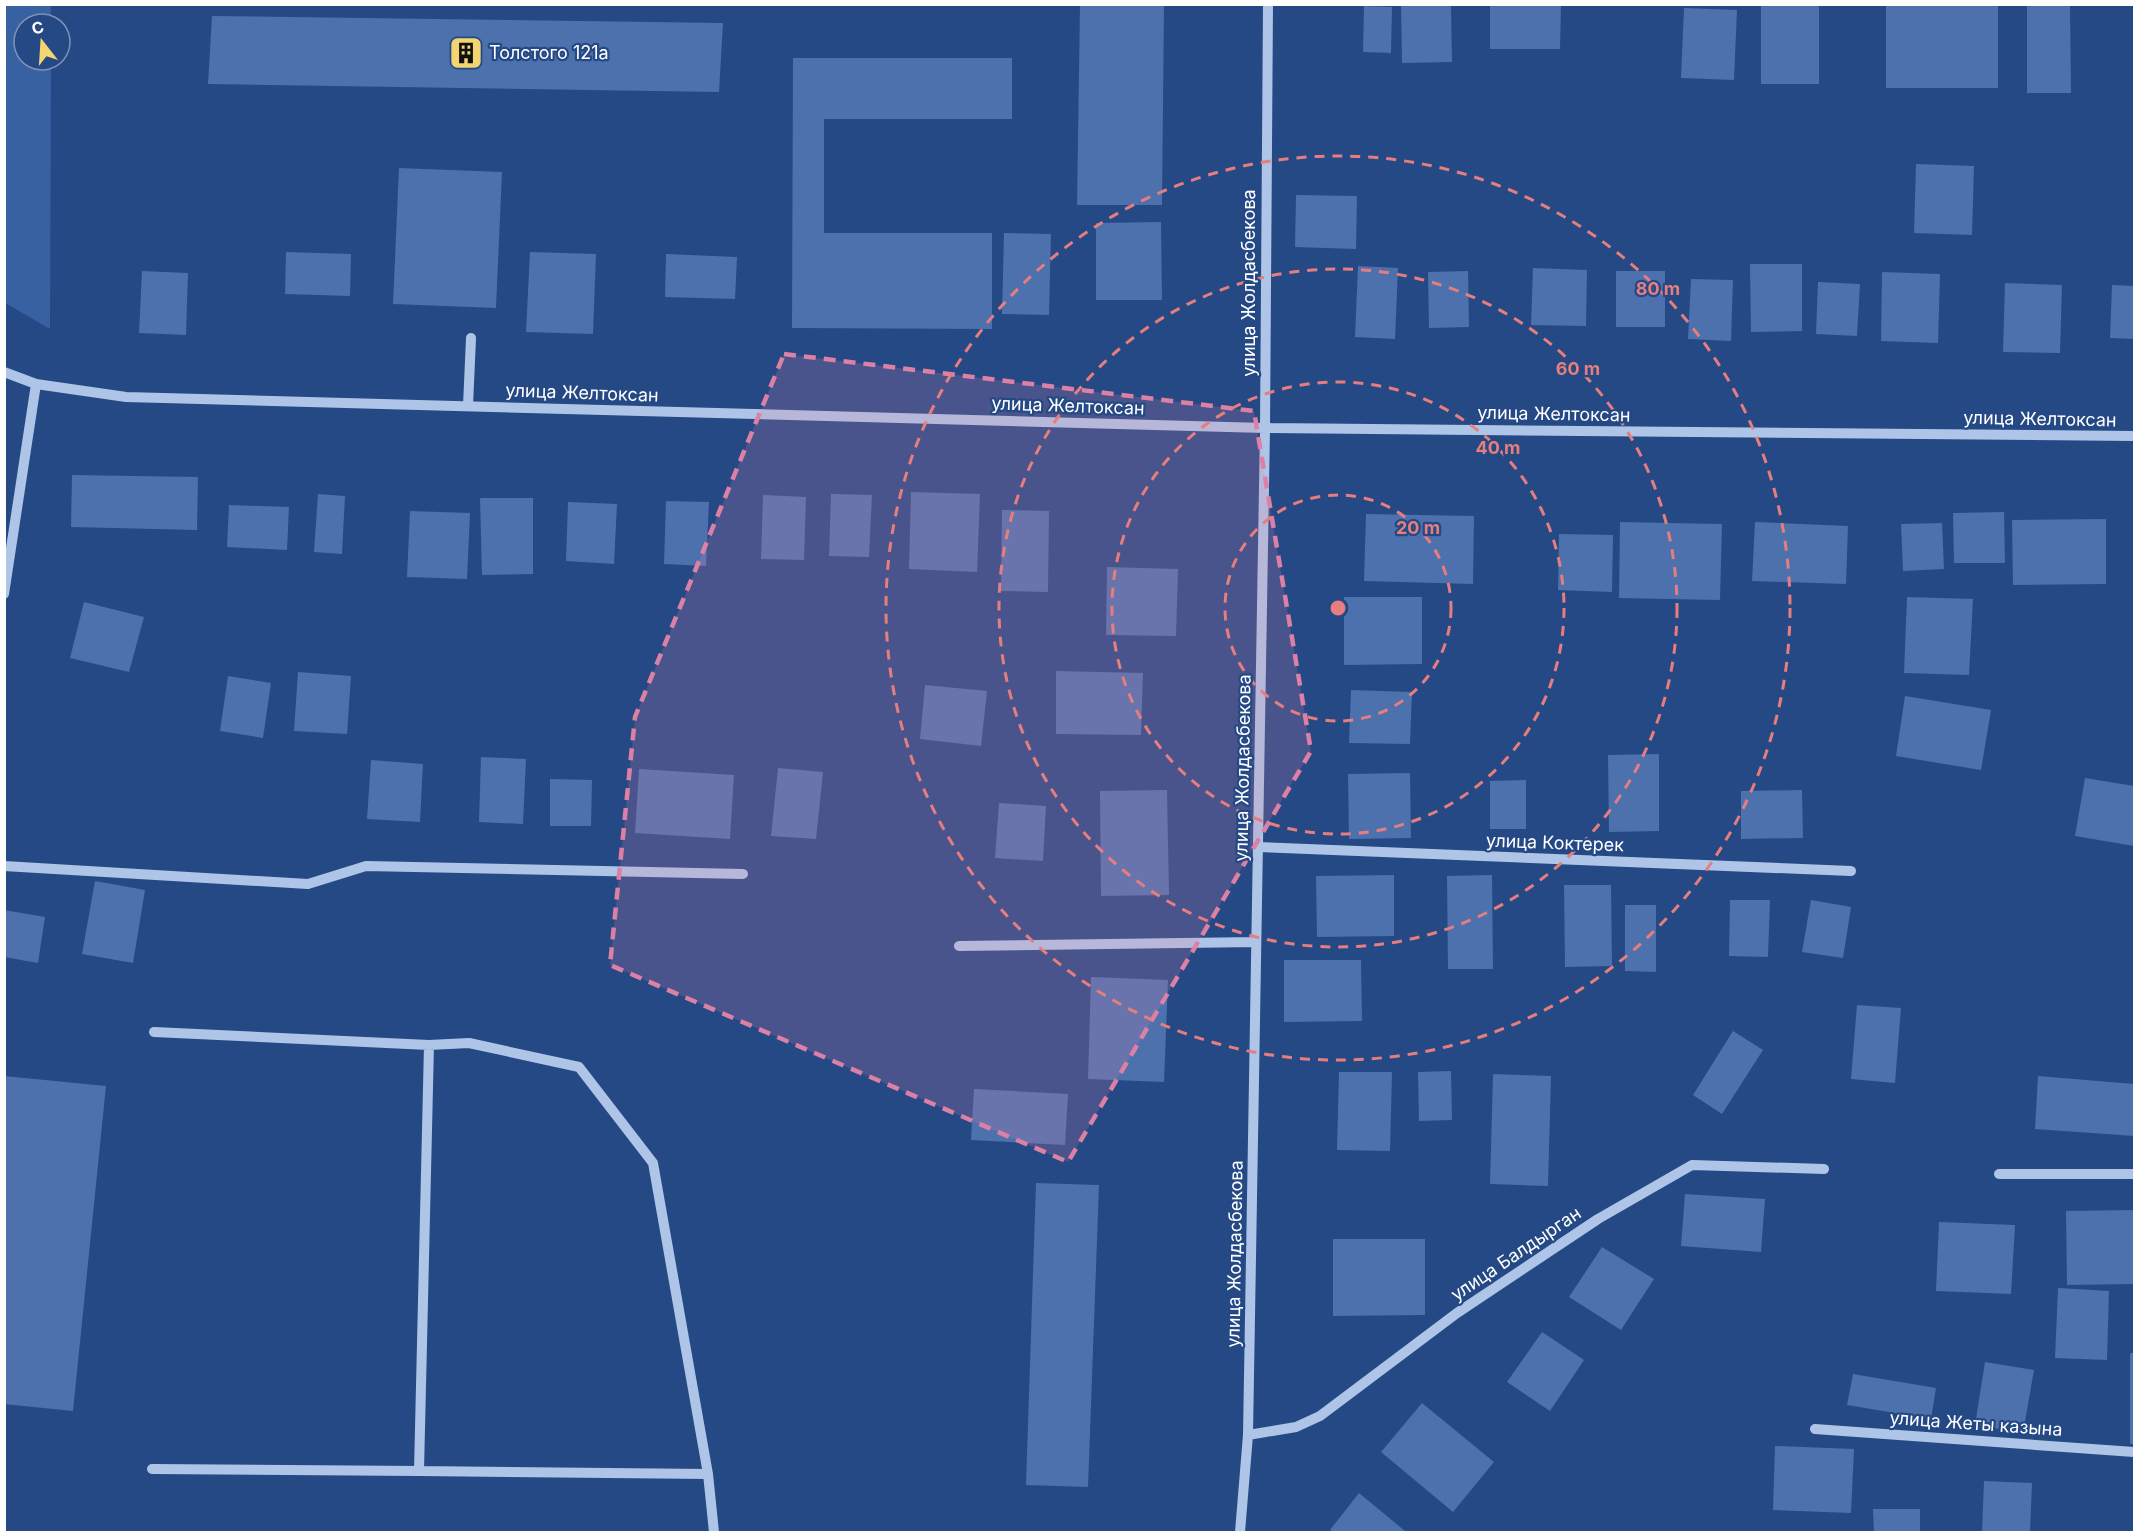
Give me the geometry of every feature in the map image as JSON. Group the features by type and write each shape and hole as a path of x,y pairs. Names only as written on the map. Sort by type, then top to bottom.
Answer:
{"street":[{"name":"улица Жолдасбекова","path":"1239,1533 1248,1435 1265,428 1268,4"},
{"path":"468,406 471,338"},
{"name":"улица Желтоксан","path":"4,372 36,384 126,397 1265,428 2134,436"},
{"path":"4,594 36,384"},
{"name":"улица Коктерек","path":"1258,847 1851,871"},
{"path":"4,866 308,884 366,866 743,874"},
{"path":"959,946 1256,942"},
{"path":"154,1032 429,1045 469,1043 579,1067 652,1163 708,1474 714,1533"},
{"path":"419,1470 429,1045"},
{"name":"улица Балдырган","path":"1248,1435 1296,1427 1320,1416 1457,1313 1598,1219 1692,1165 1824,1170"},
{"path":"1999,1174 2134,1174"},
{"name":"улица Жеты казына","path":"1815,1429 2134,1452"},
{"path":"152,1469 708,1474"}],"highlighted area":[{"path":"784,354 1254,411 1311,751 1068,1162 610,965 635,717"}],"shaded area":[{"path":"5,4 51,5 51,12 12,12 12,72 51,72 50,329 5,303"}],"building":[{"path":"1401,4 1451,4 1452,62 1402,63"},
{"path":"1490,4 1561,4 1560,49 1490,49"},
{"path":"1886,4 1998,4 1998,88 1886,88"},
{"path":"2027,4 2070,4 2071,93 2027,93"},
{"path":"1080,5 1164,5 1162,205 1077,205"},
{"path":"1819,5 1819,84 1761,84 1761,6"},
{"path":"1364,6 1392,7 1391,53 1363,52"},
{"path":"1684,8 1737,10 1734,80 1681,78"},
{"name":"Толстого 121а","path":"212,16 723,23 719,92 208,84"},
{"path":"793,58 1012,58 1012,119 824,119 824,233 992,233 992,329 792,328"},
{"path":"1916,164 1974,166 1972,235 1914,233"},
{"path":"399,168 502,172 496,308 393,304"},
{"path":"1296,195 1357,196 1356,249 1295,247"},
{"path":"1161,222 1162,300 1096,300 1096,223"},
{"path":"1004,233 1051,234 1049,315 1002,314"},
{"path":"286,252 351,254 350,296 285,294"},
{"path":"530,252 596,254 593,334 526,332"},
{"path":"666,254 737,257 735,299 665,297"},
{"path":"1750,264 1802,264 1802,331 1751,332"},
{"path":"1358,266 1398,268 1395,339 1355,337"},
{"path":"1533,268 1587,270 1586,326 1531,325"},
{"path":"142,271 188,273 186,335 139,333"},
{"path":"1468,271 1469,327 1429,328 1428,272"},
{"path":"1616,271 1665,271 1665,327 1616,327"},
{"path":"1882,272 1940,274 1938,343 1881,341"},
{"path":"1691,279 1733,280 1731,341 1688,339"},
{"path":"1818,282 1860,284 1857,336 1816,334"},
{"path":"2005,283 2062,285 2060,353 2003,352"},
{"path":"2112,285 2134,286 2134,339 2110,338"},
{"path":"72,475 198,477 197,530 71,527"},
{"path":"911,492 980,494 977,572 909,569"},
{"path":"318,494 345,496 342,554 314,552"},
{"path":"831,494 872,495 869,557 829,556"},
{"path":"763,495 806,497 804,560 761,559"},
{"path":"480,498 533,498 533,574 482,575"},
{"path":"666,501 709,502 706,566 664,564"},
{"path":"568,502 617,504 614,564 566,561"},
{"path":"229,505 289,507 287,550 227,547"},
{"path":"1002,510 1049,511 1048,592 1001,591"},
{"path":"410,511 470,513 467,579 407,577"},
{"path":"2004,512 2005,563 1954,563 1953,513"},
{"path":"1366,514 1474,516 1473,584 1364,581"},
{"path":"2106,519 2106,584 2013,585 2012,520"},
{"path":"1620,522 1722,524 1720,600 1619,598"},
{"path":"1755,522 1848,526 1846,584 1752,581"},
{"path":"1942,523 1944,569 1903,571 1901,524"},
{"path":"1559,534 1613,535 1612,592 1558,590"},
{"path":"1107,567 1178,569 1176,636 1106,635"},
{"path":"1344,597 1422,597 1422,664 1344,665"},
{"path":"1907,597 1973,599 1969,675 1904,673"},
{"path":"84,602 144,617 129,672 70,658"},
{"path":"1056,671 1143,673 1141,735 1056,734"},
{"path":"298,672 351,676 347,734 294,731"},
{"path":"228,676 271,683 263,738 220,731"},
{"path":"925,685 987,691 981,746 920,739"},
{"path":"1351,690 1412,692 1410,744 1349,743"},
{"path":"1905,696 1991,710 1981,770 1896,756"},
{"path":"1659,754 1659,831 1609,832 1608,755"},
{"path":"481,757 526,759 523,824 479,822"},
{"path":"371,760 423,764 420,822 367,819"},
{"path":"778,768 823,772 816,839 771,836"},
{"path":"639,769 734,775 730,839 635,833"},
{"path":"1410,773 1411,838 1349,839 1348,774"},
{"path":"2085,778 2134,786 2134,846 2075,836"},
{"path":"550,779 592,780 591,826 550,826"},
{"path":"1526,780 1526,829 1490,829 1490,781"},
{"path":"1167,790 1169,895 1101,896 1100,791"},
{"path":"1802,790 1803,838 1741,839 1741,791"},
{"path":"999,803 1046,806 1043,861 995,858"},
{"path":"1394,875 1394,936 1317,937 1316,876"},
{"path":"1492,875 1493,969 1448,969 1447,876"},
{"path":"95,881 145,890 133,963 82,954"},
{"path":"1564,885 1611,885 1612,966 1565,967"},
{"path":"1730,900 1770,900 1768,957 1729,956"},
{"path":"1811,900 1851,907 1843,958 1802,952"},
{"path":"1625,905 1656,905 1656,972 1625,971"},
{"path":"4,910 45,917 38,963 4,957"},
{"path":"1284,960 1361,960 1362,1021 1284,1022"},
{"path":"1091,977 1168,980 1164,1082 1088,1079"},
{"path":"1857,1005 1901,1008 1895,1083 1851,1079"},
{"path":"1733,1031 1763,1050 1722,1114 1693,1095"},
{"path":"1451,1071 1452,1120 1419,1121 1418,1072"},
{"path":"1339,1072 1392,1072 1390,1151 1337,1150"},
{"path":"1493,1074 1551,1076 1548,1186 1490,1184"},
{"path":"4,1076 106,1086 73,1411 4,1404"},
{"path":"2038,1076 2134,1084 2134,1136 2035,1129"},
{"path":"974,1089 1068,1094 1065,1145 971,1140"},
{"path":"1036,1183 1099,1185 1088,1487 1026,1485"},
{"path":"1685,1194 1765,1199 1761,1252 1681,1246"},
{"path":"2134,1210 2134,1284 2067,1285 2066,1211"},
{"path":"1939,1222 2015,1225 2011,1294 1936,1291"},
{"path":"1333,1239 1425,1239 1425,1315 1333,1316"},
{"path":"1602,1247 1654,1279 1621,1330 1569,1297"},
{"path":"2058,1288 2109,1291 2107,1360 2055,1358"},
{"path":"1542,1332 1584,1360 1550,1411 1507,1382"},
{"path":"2130,1353 2134,1353 2134,1444 2130,1444"},
{"path":"1985,1362 2034,1370 2023,1433 1975,1425"},
{"path":"1853,1374 1936,1388 1931,1419 1847,1405"},
{"path":"1422,1403 1494,1462 1453,1512 1381,1452"},
{"path":"1775,1446 1854,1449 1851,1513 1773,1510"},
{"path":"1984,1481 2032,1483 2030,1532 1982,1532"},
{"path":"1359,1493 1405,1531 1333,1532 1330,1530"},
{"path":"1873,1509 1920,1509 1920,1532 1874,1532"}],"place":[{"name":"Толстого 121а","path":"466,53"}]}
